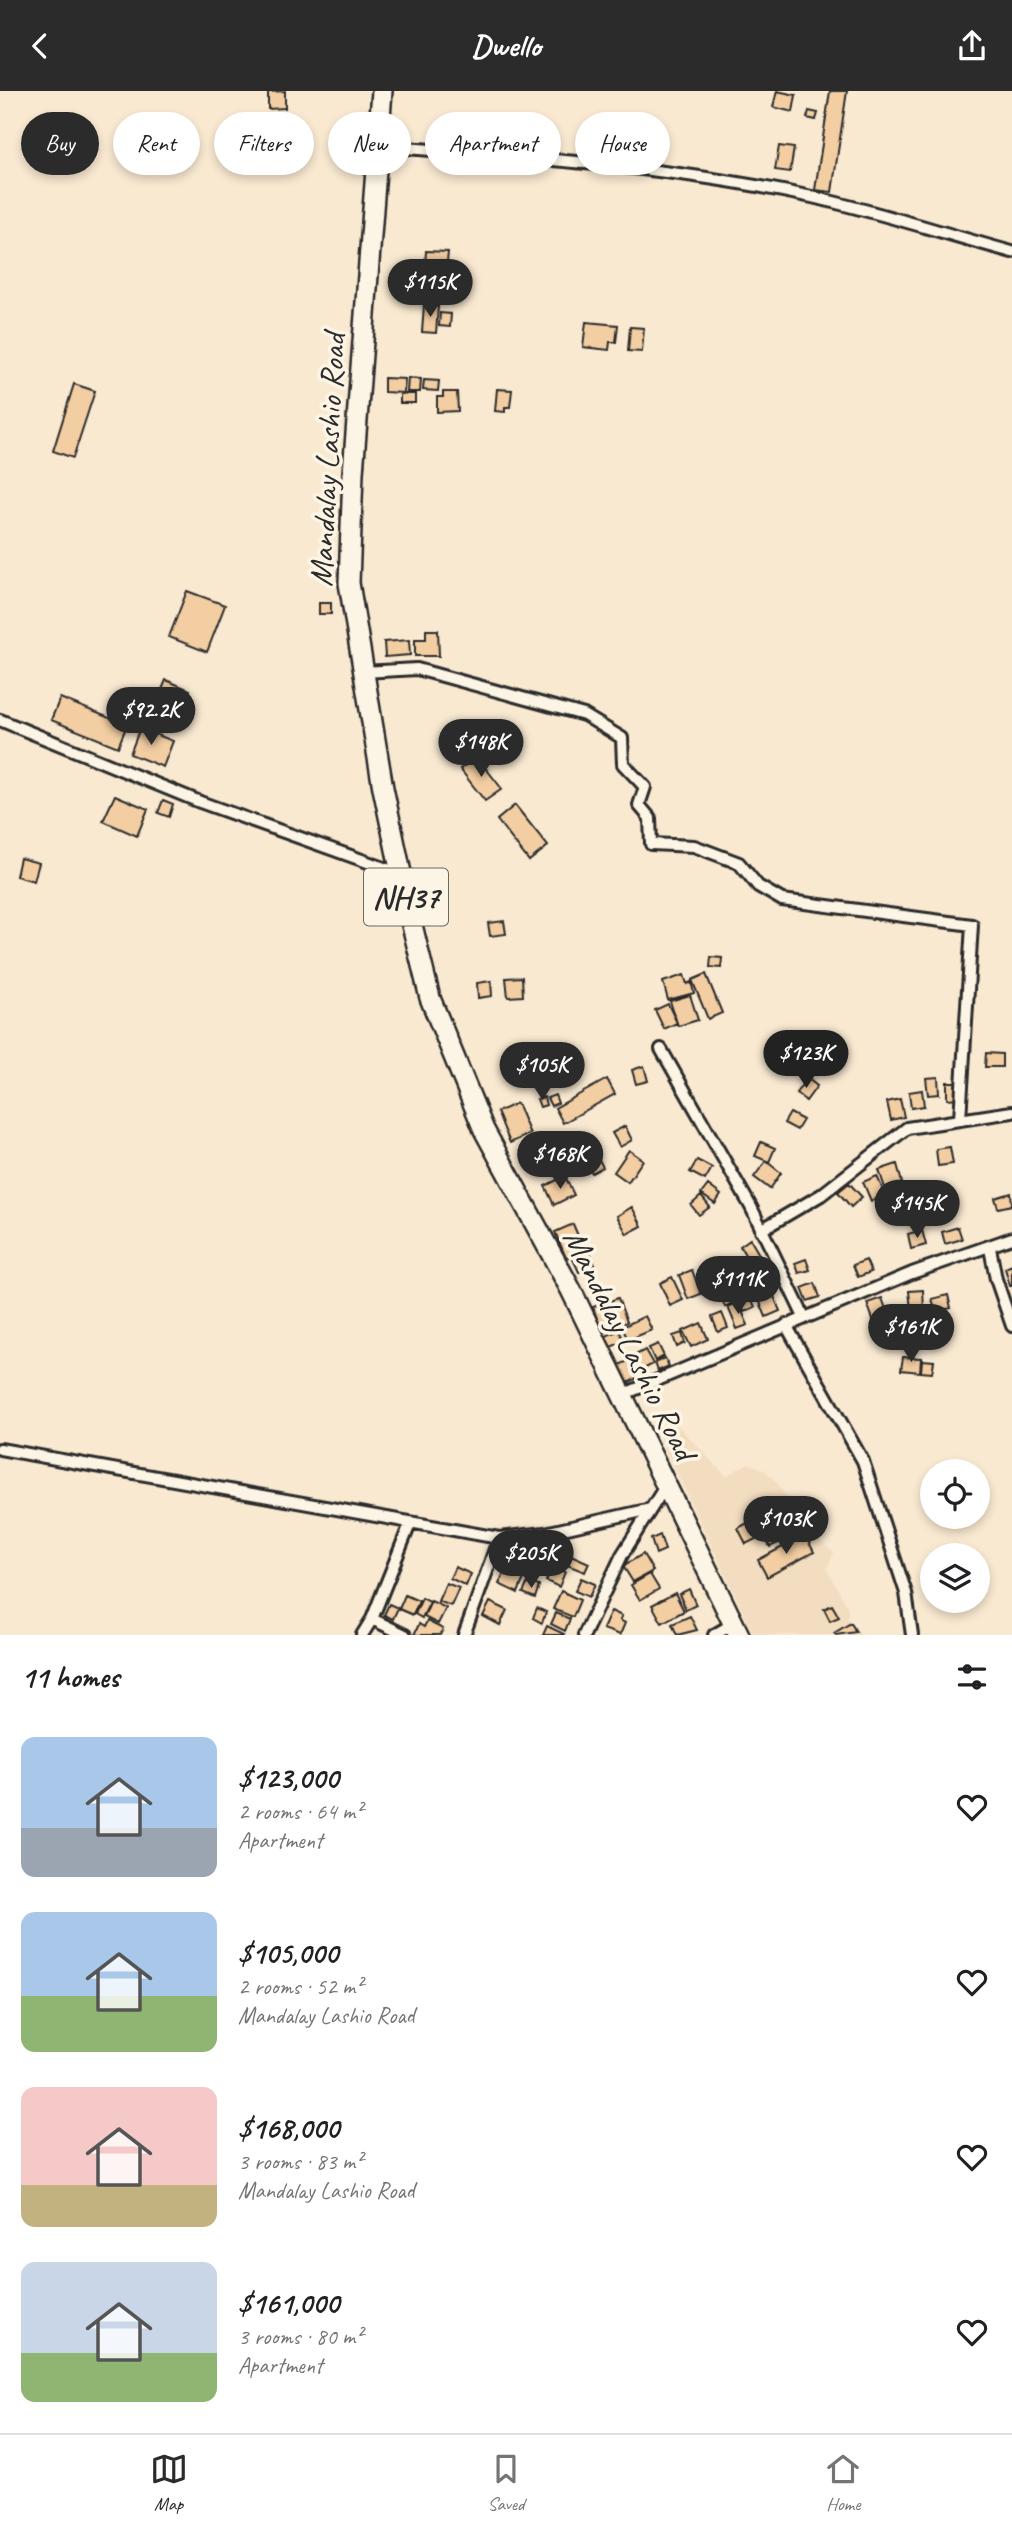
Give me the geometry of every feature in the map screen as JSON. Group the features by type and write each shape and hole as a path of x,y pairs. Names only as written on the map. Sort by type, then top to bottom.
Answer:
{"highway":[{"name":"Mandalay Lashio Road","path":"381,112 382,91"},
{"name":"Mandalay Lashio Road","path":"377,175 353,473 349,570 363,672 401,874 430,998 484,1130 571,1290 736,1629"}],"street":[{"path":"411,149 567,161 813,197 1012,252"},
{"path":"363,672 417,669 584,715 622,738 623,764 645,787 639,805 650,818 651,844 694,846 738,863 758,886 782,900 972,925 960,1119"},
{"path":"0,720 200,802 401,874"},
{"path":"661,1049 761,1230 804,1317"},
{"path":"761,1230 821,1195 908,1128 1012,1112"},
{"path":"622,1395 912,1273 990,1248 1012,1238"},
{"path":"990,1248 996,1279 1012,1326"},
{"path":"786,1325 863,1461 906,1593 912,1635"},
{"path":"0,1449 499,1538 545,1534 651,1509"},
{"path":"584,1635 622,1555 666,1485"},
{"path":"362,1635 372,1619 410,1524"},
{"path":"464,1635 499,1538"},
{"path":"372,1619 405,1635"},
{"path":"714,1635 736,1629"}],"shaded area":[{"path":"677,1425 726,1476 749,1463 766,1471 778,1484 808,1531 834,1553 827,1569 848,1608 848,1619 861,1635 754,1635 658,1434"}],"building":[{"path":"285,91 285,108 268,109 268,92"},
{"path":"777,91 796,95 793,112 773,107"},
{"path":"830,91 847,91 832,192 815,190"},
{"path":"809,111 818,113 816,120 807,118"},
{"path":"779,146 794,148 790,172 775,170"},
{"path":"426,251 448,252 445,283 432,282 433,267 425,266"},
{"path":"424,305 438,306 436,333 422,332"},
{"path":"440,313 451,314 450,327 439,326"},
{"path":"586,322 618,325 616,342 610,342 609,350 583,347"},
{"path":"630,327 644,328 642,352 628,351"},
{"path":"384,378 405,379 404,393 384,392"},
{"path":"408,378 421,379 420,392 407,392"},
{"path":"424,380 439,381 438,391 423,390"},
{"path":"74,384 95,391 73,458 53,451"},
{"path":"497,389 512,390 510,407 505,407 505,412 495,411"},
{"path":"443,392 457,392 458,411 437,412 437,397 443,397"},
{"path":"400,394 415,394 415,403 400,403"},
{"path":"187,591 225,605 207,652 169,637"},
{"path":"319,603 331,603 331,614 319,614"},
{"path":"426,630 438,630 439,656 415,656 415,639 426,639"},
{"path":"409,640 410,655 385,657 384,642"},
{"path":"166,680 190,690 185,702 161,692"},
{"path":"60,698 127,725 118,747 51,720"},
{"path":"140,728 173,741 163,767 130,754"},
{"path":"477,757 502,789 485,801 460,769"},
{"path":"115,795 148,809 137,836 103,821"},
{"path":"163,800 173,804 169,817 158,813"},
{"path":"515,805 548,846 529,861 497,820"},
{"path":"20,858 39,863 34,881 16,876"},
{"path":"504,921 506,934 490,936 488,923"},
{"path":"711,957 722,958 721,968 710,967"},
{"path":"706,974 722,1013 708,1019 692,980"},
{"path":"684,975 687,984 691,982 694,993 668,1000 663,982"},
{"path":"522,977 523,996 508,997 506,978"},
{"path":"491,981 492,996 478,998 477,983"},
{"path":"690,995 698,1020 678,1026 670,1001"},
{"path":"668,1004 677,1023 664,1029 655,1010"},
{"path":"552,1044 569,1044 569,1061 552,1061"},
{"path":"986,1053 1002,1054 1002,1067 985,1067"},
{"path":"644,1066 648,1081 636,1084 632,1070"},
{"path":"938,1077 939,1094 928,1095 926,1078"},
{"path":"807,1078 817,1086 806,1101 796,1093"},
{"path":"607,1079 615,1094 563,1123 555,1108"},
{"path":"947,1082 959,1082 959,1098 947,1099"},
{"path":"922,1090 924,1106 911,1108 909,1092"},
{"path":"555,1095 558,1103 551,1106 547,1098"},
{"path":"544,1097 546,1105 540,1107 537,1099"},
{"path":"900,1099 904,1117 891,1120 887,1102"},
{"path":"517,1103 530,1134 510,1143 497,1112"},
{"path":"790,1113 803,1120 797,1130 784,1123"},
{"path":"625,1126 632,1140 620,1147 612,1133"},
{"path":"562,1142 567,1151 560,1154 555,1145"},
{"path":"761,1142 775,1148 769,1162 755,1156"},
{"path":"950,1147 953,1164 938,1166 936,1149"},
{"path":"629,1150 643,1160 628,1182 614,1172"},
{"path":"596,1154 603,1167 592,1173 585,1161"},
{"path":"697,1160 712,1168 705,1180 690,1172"},
{"path":"766,1161 781,1173 770,1189 754,1177"},
{"path":"897,1164 902,1183 885,1188 879,1170"},
{"path":"565,1176 574,1195 554,1205 545,1186"},
{"path":"877,1176 885,1195 871,1201 863,1182"},
{"path":"849,1183 862,1197 851,1207 838,1192"},
{"path":"708,1185 721,1195 715,1204 701,1194"},
{"path":"1011,1193 1012,1205 998,1208 995,1198"},
{"path":"701,1196 710,1207 699,1215 691,1205"},
{"path":"632,1207 642,1226 627,1234 617,1216"},
{"path":"573,1224 584,1250 566,1258 555,1232"},
{"path":"958,1227 962,1239 945,1244 942,1232"},
{"path":"922,1230 926,1245 911,1249 908,1234"},
{"path":"750,1239 763,1261 752,1267 740,1246"},
{"path":"589,1250 595,1265 579,1272 572,1257"},
{"path":"806,1259 810,1270 799,1273 795,1263"},
{"path":"866,1260 871,1272 858,1277 853,1265"},
{"path":"1012,1265 1012,1286 1010,1286 1005,1268"},
{"path":"692,1270 701,1294 688,1299 679,1275"},
{"path":"672,1277 683,1300 670,1306 660,1283"},
{"path":"815,1283 820,1297 807,1301 802,1288"},
{"path":"923,1290 924,1309 911,1310 909,1291"},
{"path":"733,1292 737,1301 725,1307 721,1297"},
{"path":"773,1294 780,1311 766,1317 759,1300"},
{"path":"948,1295 951,1308 936,1312 932,1299"},
{"path":"618,1298 627,1322 617,1326 607,1302"},
{"path":"751,1298 755,1307 744,1312 740,1303"},
{"path":"882,1298 889,1317 874,1322 867,1303"},
{"path":"606,1302 615,1329 602,1333 593,1307"},
{"path":"738,1302 748,1325 737,1329 728,1307"},
{"path":"722,1313 728,1328 718,1332 712,1317"},
{"path":"645,1316 652,1330 628,1340 622,1327"},
{"path":"701,1323 708,1339 691,1347 683,1331"},
{"path":"916,1324 930,1326 928,1343 914,1341"},
{"path":"619,1330 624,1341 609,1348 604,1337"},
{"path":"682,1333 685,1343 677,1347 673,1336"},
{"path":"658,1344 664,1356 655,1361 649,1348"},
{"path":"645,1350 653,1364 640,1371 632,1357"},
{"path":"903,1357 921,1358 920,1372 901,1370"},
{"path":"665,1358 669,1366 658,1371 655,1363"},
{"path":"630,1360 639,1377 626,1384 617,1366"},
{"path":"922,1360 934,1361 932,1373 921,1372"},
{"path":"787,1503 795,1519 746,1544 738,1528"},
{"path":"778,1534 782,1541 770,1547 766,1540"},
{"path":"660,1535 665,1550 656,1554 651,1539"},
{"path":"805,1535 814,1552 767,1577 758,1560"},
{"path":"643,1554 653,1571 633,1582 623,1566"},
{"path":"571,1555 589,1563 585,1572 567,1565"},
{"path":"553,1566 565,1572 559,1587 546,1581"},
{"path":"455,1567 471,1574 466,1586 450,1578"},
{"path":"506,1568 525,1576 518,1593 499,1584"},
{"path":"650,1574 659,1589 640,1600 631,1585"},
{"path":"581,1578 595,1584 589,1597 575,1591"},
{"path":"528,1582 539,1586 535,1598 523,1593"},
{"path":"446,1583 459,1588 451,1606 438,1601"},
{"path":"689,1589 696,1605 686,1610 679,1594"},
{"path":"561,1591 580,1600 573,1617 553,1609"},
{"path":"675,1593 684,1611 662,1623 652,1605"},
{"path":"405,1595 419,1601 413,1615 399,1609"},
{"path":"422,1598 430,1602 422,1618 415,1614"},
{"path":"431,1601 446,1608 438,1624 424,1617"},
{"path":"490,1602 507,1610 500,1625 483,1616"},
{"path":"389,1604 398,1608 393,1619 384,1615"},
{"path":"832,1605 839,1617 830,1621 824,1609"},
{"path":"537,1608 546,1612 542,1623 533,1618"},
{"path":"611,1611 622,1616 620,1620 625,1623 620,1635 603,1629"},
{"path":"556,1613 570,1619 565,1631 551,1624"},
{"path":"690,1616 697,1630 677,1635 672,1624"},
{"path":"427,1621 443,1629 440,1635 414,1635 419,1624 424,1627"},
{"path":"851,1623 856,1632 834,1633"},
{"path":"547,1626 564,1634 543,1635"}]}
